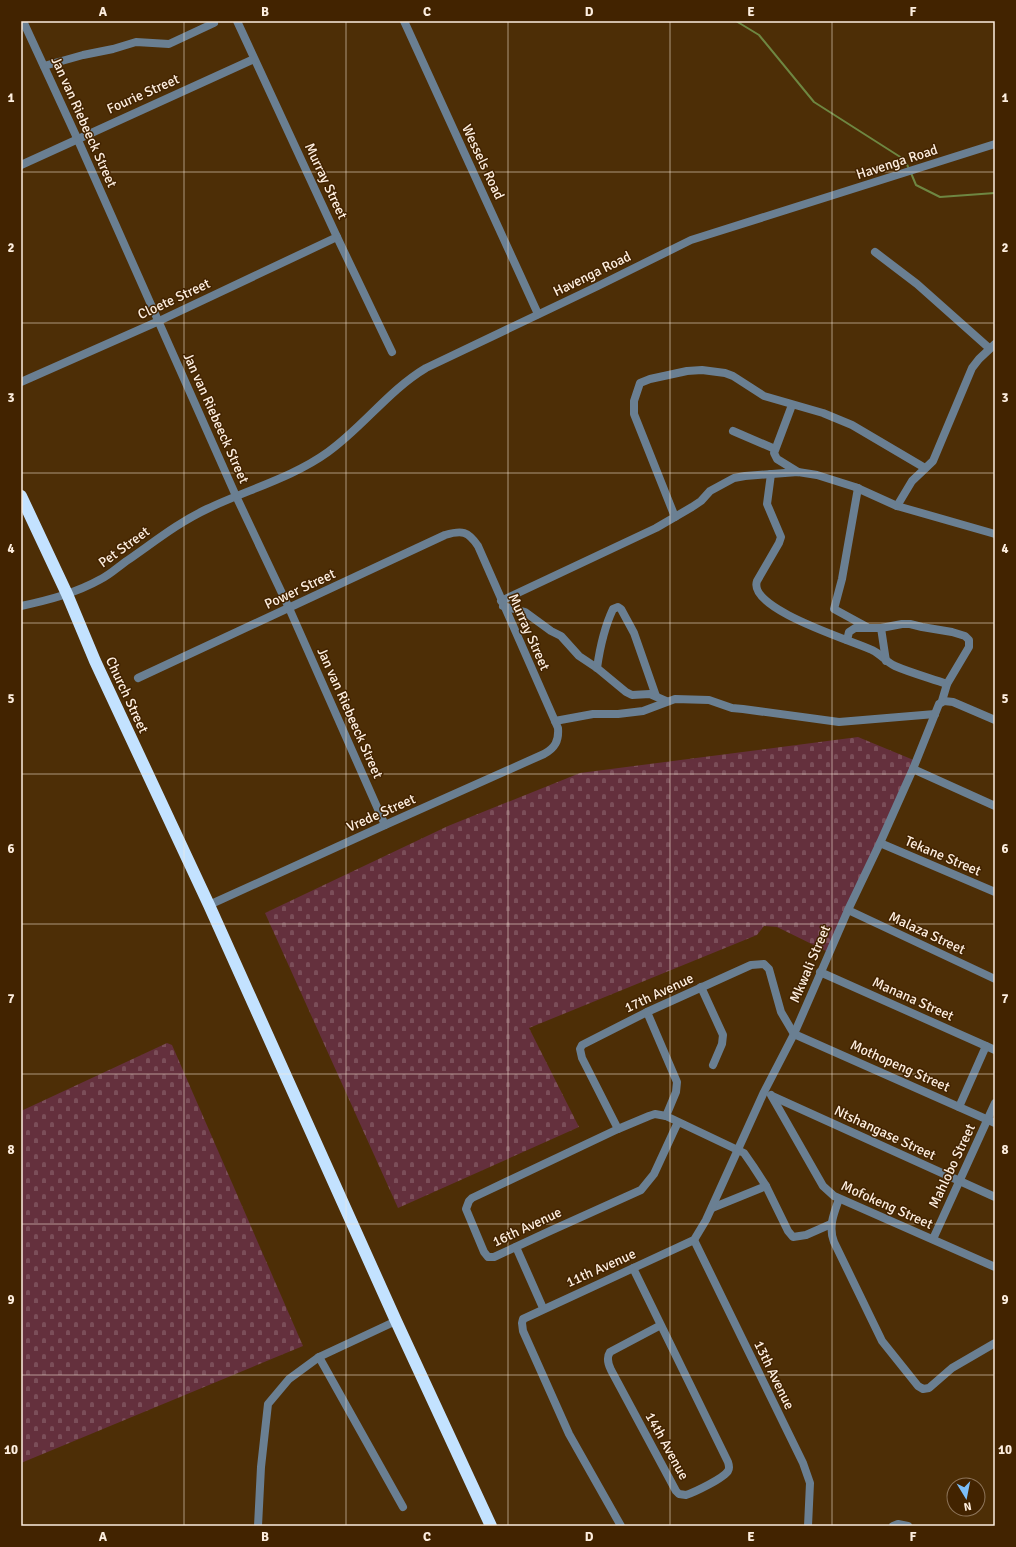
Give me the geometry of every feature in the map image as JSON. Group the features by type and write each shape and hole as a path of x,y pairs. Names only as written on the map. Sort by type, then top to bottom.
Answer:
{"highway":[{"name":"Church Street","path":"21,496 67,594 95,661 209,905 396,1321 491,1526"}],"street":[{"name":"Jan van Riebeeck Street","path":"23,21 77,138 236,496 289,608 385,825"},
{"name":"Murray Street","path":"238,21 392,352"},
{"name":"Wessels Road","path":"404,21 538,314"},
{"path":"44,66 136,42 169,44 214,23"},
{"name":"Fourie Street","path":"21,165 254,58"},
{"name":"Havenga Road","path":"236,496 293,471 329,452 406,381 420,371 691,240 995,144"},
{"name":"Cloete Street","path":"21,382 159,321 337,236"},
{"path":"874,252 917,284 992,346 979,358 972,368 933,461 912,481 897,506"},
{"path":"675,517 634,414 634,401 640,383 650,379 687,371 715,371 733,376 764,396 823,413 852,425 925,468"},
{"path":"792,405 775,449 776,457 798,472"},
{"path":"733,431 775,449"},
{"path":"502,603 656,528 701,502 710,491 734,478 798,472 828,478 858,488 897,506 995,534"},
{"path":"771,474 767,504 781,537 779,543 759,575 756,584 757,591 766,600 794,619 873,650 894,666 947,684"},
{"path":"858,488 842,579 834,609 867,627"},
{"name":"Pet Street","path":"21,606 80,590 103,578 183,522 236,496"},
{"name":"Power Street","path":"138,678 445,535 460,532 466,533 472,538"},
{"name":"Murray Street","path":"472,538 483,558 558,728 558,739"},
{"path":"502,603 531,616 551,631 561,636 579,656 597,668 628,694 646,694 656,696 666,701"},
{"path":"597,668 606,624 613,609 618,607 621,609 634,633 656,696"},
{"name":"Mkwali Street","path":"694,1240 712,1208 739,1150 768,1094 820,972 913,769 939,704 945,701 947,684 969,646 969,640 965,636 952,632 910,624 881,628"},
{"path":"847,640 849,632 858,627 881,628 886,661"},
{"path":"555,721 593,714 618,714 643,710 675,698 709,700 742,710 839,722 935,714"},
{"path":"945,701 995,720"},
{"name":"Vrede Street","path":"209,905 544,754 552,749 557,743 558,739"},
{"path":"913,769 995,806"},
{"name":"Tekane Street","path":"880,843 995,892"},
{"name":"Malaza Street","path":"848,910 995,979"},
{"name":"17th Avenue","path":"618,1129 585,1064 580,1049 584,1044 701,987 751,965 765,964 770,974 781,1012 794,1034"},
{"name":"Manana Street","path":"820,972 995,1050"},
{"path":"701,987 723,1035 722,1044 713,1065"},
{"path":"647,1012 677,1082 676,1092 666,1116"},
{"name":"Mothopeng Street","path":"794,1034 991,1121"},
{"path":"959,1106 986,1046"},
{"name":"Ntshangase Street","path":"768,1094 995,1197"},
{"name":"Mofokeng Street","path":"768,1094 828,1192 839,1199 995,1267"},
{"name":"Mahlobo Street","path":"933,1239 959,1181 991,1121 995,1103"},
{"name":"16th Avenue","path":"678,1122 654,1174 641,1190 494,1257 491,1258 486,1254 467,1213 466,1206 469,1201 475,1196 649,1116 655,1114 666,1116 739,1150"},
{"path":"739,1150 747,1157 766,1186 788,1232 793,1238 806,1235 831,1224"},
{"path":"712,1208 766,1186"},
{"path":"839,1199 831,1224 831,1233 834,1242 882,1341 918,1386 923,1389 929,1388 952,1368 995,1343"},
{"name":"11th Avenue","path":"621,1526 569,1434 523,1331 522,1323 525,1317 694,1240"},
{"name":"13th Avenue","path":"694,1240 803,1463 810,1489 808,1526"},
{"path":"516,1247 544,1308"},
{"name":"14th Avenue","path":"633,1268 661,1325 729,1465 729,1470 723,1476 686,1495 679,1494 676,1491 611,1370 607,1358 610,1352 661,1325"},
{"path":"258,1526 261,1467 268,1404 289,1378 319,1357 396,1321"},
{"path":"319,1357 403,1507"},
{"path":"893,1526 898,1524 908,1526"}],"green space":[{"path":"858,737 916,761 832,954 777,927 764,926 757,935 529,1028 579,1127 398,1208 265,913 448,826 580,773"},
{"path":"167,1043 172,1045 303,1346 21,1463 21,1111"}],"waterway":[{"path":"736,21 759,35 814,102 905,160 909,169"},
{"path":"911,173 916,185 940,197 995,193"}]}
